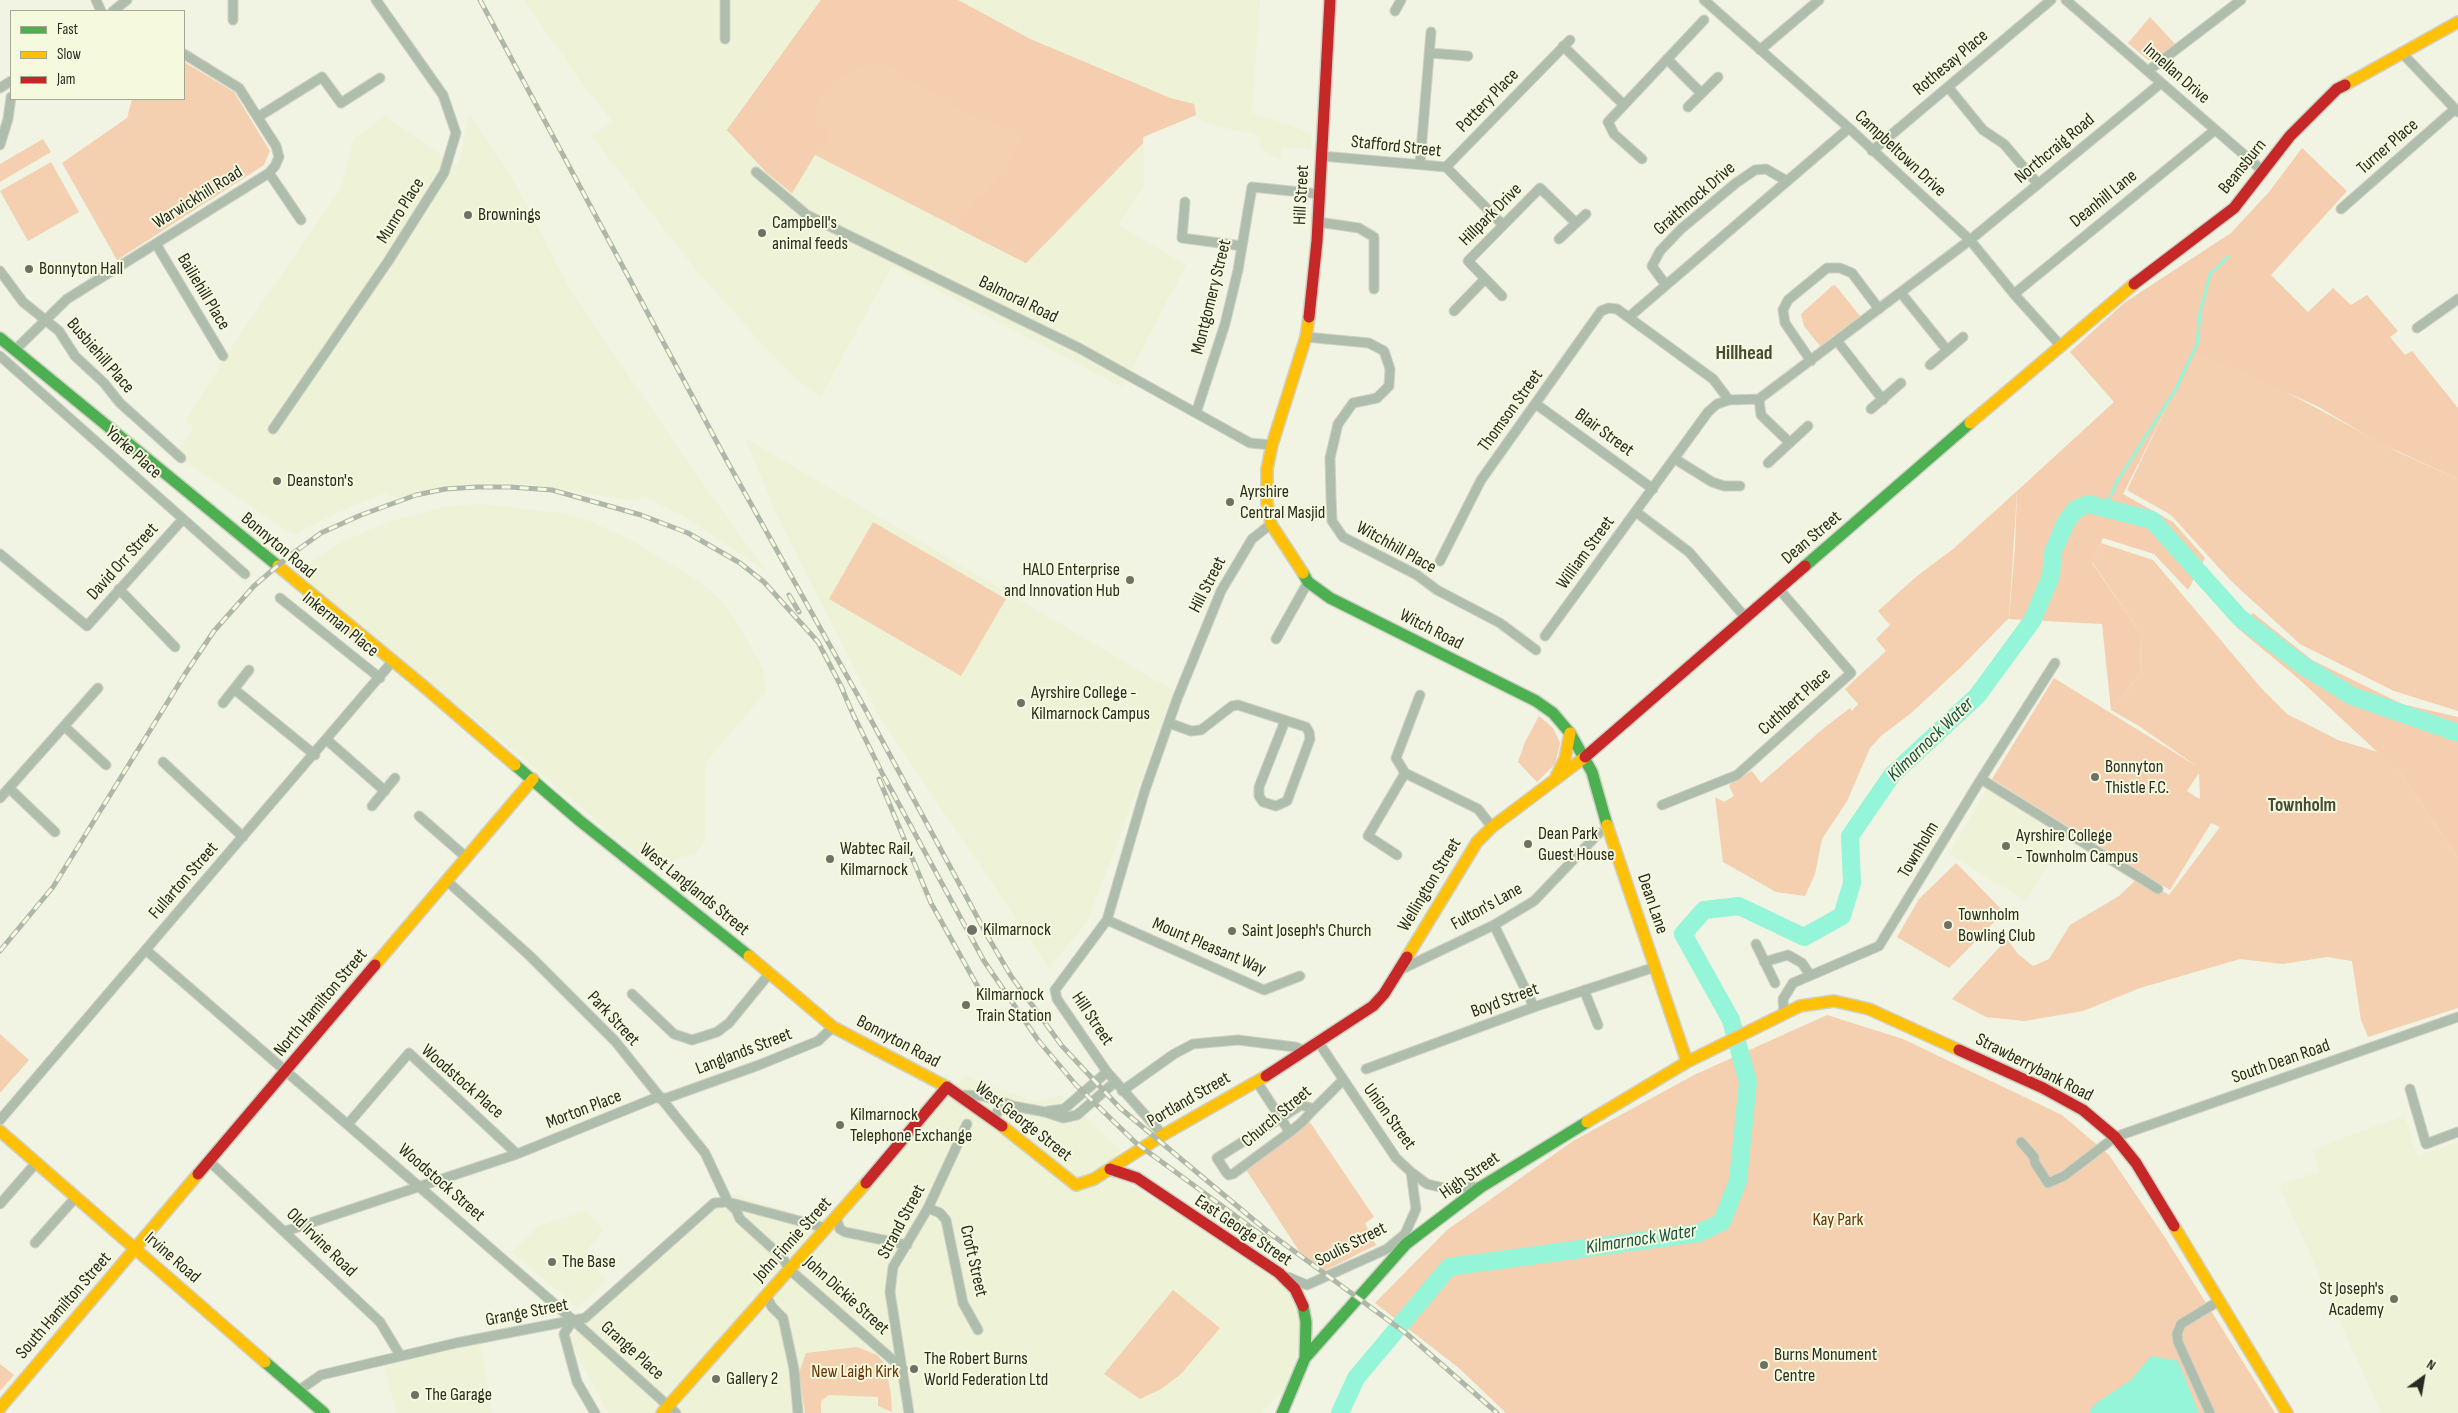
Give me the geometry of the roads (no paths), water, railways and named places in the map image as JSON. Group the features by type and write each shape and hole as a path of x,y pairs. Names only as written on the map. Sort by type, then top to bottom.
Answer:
{"main road":[{"name":"Hill Street","path":"1271,524 1267,503 1267,469 1272,445 1306,337 1320,194 1330,0"},
{"name":"Beansburn","path":"2060,345 2158,264 2234,208 2264,172 2290,136 2337,89 2458,22"},
{"name":"Bonnyton Road","path":"2,342 15,350 533,779"},
{"name":"Dean Street","path":"1584,757 2060,345"},
{"name":"Witch Road","path":"1271,524 1308,582 1330,598 1536,701 1553,713 1570,733 1584,757"},
{"path":"1554,780 1565,759 1570,733"},
{"name":"Wellington Street","path":"1319,1042 1373,1006 1384,994 1477,842 1492,827 1584,757"},
{"name":"Dean Lane","path":"1584,757 1592,772 1606,822 1687,1062"},
{"name":"North Hamilton Street","path":"136,1249 533,779"},
{"name":"West Langlands Street","path":"533,779 580,821 833,1027"},
{"name":"Strawberrybank Road","path":"1687,1062 1800,1006 1834,1001 1869,1009 2043,1088 2083,1110 2116,1137 2136,1163 2287,1413"},
{"name":"Bonnyton Road","path":"833,1027 947,1087"},
{"name":"Portland Street","path":"1076,1185 1094,1179 1163,1135 1257,1082 1319,1042"},
{"name":"High Street","path":"1305,1358 1406,1244 1481,1187 1547,1145 1687,1062"},
{"name":"West George Street","path":"947,1087 961,1094 1076,1185"},
{"name":"John Finnie Street","path":"669,1411 766,1296 939,1099 947,1087"},
{"name":"Irvine Road","path":"0,1131 322,1412"},
{"name":"East George Street","path":"1110,1169 1136,1178 1278,1273 1295,1289 1303,1305 1306,1322 1305,1358"},
{"name":"South Hamilton Street","path":"0,1408 136,1249"},
{"path":"1282,1413 1305,1358"}],"street":[{"path":"119,10 127,0"},
{"path":"233,0 233,20"},
{"name":"Munro Place","path":"273,429 389,260 444,173 456,133 443,96 376,0"},
{"path":"725,0 725,40"},
{"path":"1395,11 1401,0"},
{"name":"Campbeltown Drive","path":"1704,0 1849,128 1970,240 2014,294 2060,345"},
{"path":"1760,50 1819,0"},
{"name":"Rothesay Place","path":"1872,151 2051,0"},
{"name":"Innellan Drive","path":"2066,0 2264,172"},
{"path":"2148,71 2241,0"},
{"path":"1642,160 1614,134 1608,122 1704,20"},
{"path":"1420,163 1431,32"},
{"name":"Pottery Place","path":"1446,167 1567,43 1623,104"},
{"path":"1430,52 1468,56"},
{"path":"2402,53 2457,111"},
{"name":"Warwickhill Road","path":"15,350 67,299 269,173 277,162 278,152 239,88 185,55"},
{"path":"1667,59 1701,92"},
{"path":"258,117 322,77 341,103 380,78"},
{"path":"1688,107 1718,77"},
{"name":"Northcraig Road","path":"1759,400 1838,342 1970,240 2161,82"},
{"path":"1948,87 1984,130 2004,144 2038,184"},
{"path":"0,145 8,119 11,100"},
{"name":"Turner Place","path":"2341,209 2457,111"},
{"path":"1629,317 1665,284 1849,128"},
{"name":"Deanhill Lane","path":"2014,294 2215,130"},
{"name":"Stafford Street","path":"1322,156 1420,163 1446,167 1504,225"},
{"name":"Graithnock Drive","path":"1665,284 1652,266 1660,251 1681,229 1736,183 1755,170 1766,169 1787,180"},
{"name":"Balmoral Road","path":"756,172 807,215 1079,348 1250,443 1272,445"},
{"path":"269,173 301,220"},
{"name":"Montgomery Street","path":"1196,413 1225,324 1242,246 1252,187 1320,194"},
{"name":"Hillpark Drive","path":"1502,296 1468,261 1540,188 1576,223"},
{"path":"1185,202 1182,238 1242,246"},
{"path":"1559,239 1586,214"},
{"path":"1318,222 1359,228 1374,237 1374,289"},
{"name":"Bailiehill Place","path":"156,244 223,356"},
{"path":"1811,361 1785,323 1784,310 1788,300 1827,268 1840,268 1852,273 1879,309"},
{"name":"Busbiehill Place","path":"0,270 23,302 59,331 75,356 104,383 120,404 181,458"},
{"path":"1454,311 1485,279"},
{"path":"1901,293 1947,350"},
{"path":"2417,328 2458,300"},
{"name":"Thomson Street","path":"1440,561 1481,480 1601,311 1609,308 1617,309 1629,317 1713,379 1729,400"},
{"name":"Witchhill Place","path":"1306,337 1369,343 1384,351 1390,369 1390,386 1377,398 1353,403 1338,424 1330,458 1330,496 1332,521 1343,537 1417,575 1437,590 1500,624 1536,650"},
{"path":"1930,365 1962,337"},
{"path":"1838,342 1883,400"},
{"name":"Yorke Place","path":"0,356 246,574"},
{"path":"1871,409 1901,383"},
{"path":"1729,400 1759,400 1761,415 1790,444"},
{"name":"William Street","path":"1545,636 1708,412 1718,404 1729,400"},
{"name":"Blair Street","path":"1536,404 1653,488"},
{"path":"1768,463 1808,426"},
{"path":"1675,459 1712,482 1724,486 1740,486"},
{"path":"1636,512 1689,552 1745,617"},
{"name":"David Orr Street","path":"0,554 87,626 183,519"},
{"name":"Hill Street","path":"1163,1135 1106,1072 1057,999 1055,990 1107,920 1145,790 1220,591 1252,539 1271,524"},
{"path":"1276,639 1308,582"},
{"name":"Cuthbert Place","path":"1662,805 1737,775 1851,673 1779,589"},
{"path":"119,590 175,647"},
{"name":"Inkerman Place","path":"280,598 380,678"},
{"name":"Fullarton Street","path":"0,1120 315,755 392,662"},
{"name":"Townholm","path":"1784,1014 1783,999 1792,984 1879,946 1981,779 2055,663"},
{"path":"223,703 249,670"},
{"path":"0,798 98,688"},
{"path":"234,689 315,755"},
{"path":"1420,695 1396,758 1405,773 1478,809 1492,827"},
{"path":"1170,723 1191,731 1201,730 1232,706 1238,704 1306,727 1310,740 1287,801 1276,806 1263,802 1259,796 1259,787 1285,721"},
{"path":"64,726 106,766"},
{"path":"327,740 384,791"},
{"path":"163,762 243,837"},
{"path":"1397,855 1368,836 1405,773"},
{"path":"372,806 396,778"},
{"path":"1981,779 2158,889"},
{"path":"9,788 55,832"},
{"path":"418,816 466,858"},
{"name":"Fulton's Lane","path":"1399,971 1494,925 1534,901 1599,833"},
{"name":"Park Street","path":"447,881 530,956 615,1041 705,1153 728,1202"},
{"name":"Mount Pleasant Way","path":"1107,920 1264,990 1300,976"},
{"path":"1494,925 1534,1007"},
{"path":"1756,944 1775,983"},
{"name":"Woodstock Street","path":"146,950 574,1320"},
{"path":"1764,962 1775,957 1788,955 1802,963 1810,975"},
{"name":"Boyd Street","path":"1366,1069 1534,1007 1655,967"},
{"path":"632,994 674,1034 692,1040 717,1032 729,1023 768,974"},
{"path":"1584,990 1598,1025"},
{"name":"South Dean Road","path":"2021,1142 2034,1157 2035,1163 2048,1183 2064,1176 2116,1137 2458,1017"},
{"name":"Langlands Street","path":"662,1098 758,1066 818,1041 833,1027"},
{"path":"1122,1091 1174,1054 1193,1044 1238,1040 1295,1047 1306,1051"},
{"name":"Union Street","path":"1319,1042 1396,1158 1411,1172 1427,1184 1444,1188 1481,1187"},
{"name":"Woodstock Place","path":"348,1124 409,1053 517,1154"},
{"path":"1045,1112 1064,1109 1106,1072"},
{"name":"Church Street","path":"1280,1118 1216,1158 1229,1175 1289,1131 1314,1110 1343,1080"},
{"path":"961,1094 983,1096 1013,1106 1045,1112 1063,1118 1077,1116 1115,1082"},
{"path":"1257,1082 1289,1131"},
{"path":"2410,1089 2426,1144 2458,1132"},
{"name":"Morton Place","path":"286,1231 517,1154 642,1105 655,1098 662,1098"},
{"path":"1280,1118 1301,1105 1314,1110"},
{"path":"995,1120 997,1112 1004,1107 1013,1106"},
{"name":"Strand Street","path":"909,1413 903,1369 897,1347 890,1292 893,1267 928,1208 967,1124"},
{"name":"Old Irvine Road","path":"210,1162 286,1231 380,1322 400,1355"},
{"path":"0,1204 36,1163"},
{"name":"Soulis Street","path":"1278,1273 1308,1285 1387,1249 1405,1234 1416,1208 1411,1172"},
{"path":"35,1243 76,1197"},
{"path":"728,1202 826,1228"},
{"name":"John Dickie Street","path":"728,1202 736,1210 740,1219 782,1257 790,1270 903,1369"},
{"name":"Grange Street","path":"298,1391 321,1375 400,1355 585,1318 714,1203 728,1202"},
{"name":"Croft Street","path":"928,1208 940,1213 946,1220 963,1303 978,1330"},
{"path":"836,1218 840,1229 845,1232 907,1245"},
{"path":"766,1296 772,1307 782,1318 794,1369 798,1413"},
{"path":"2210,1413 2178,1342 2177,1334 2182,1324 2219,1301"},
{"path":"574,1320 564,1334 577,1382 595,1413"},
{"name":"Grange Place","path":"574,1320 669,1411"}],"water":[{"path":"2151,1356 2178,1361 2199,1413 2089,1413 2095,1404 2131,1380"}],"waterway":[{"path":"2105,509 2118,480 2176,389 2197,344 2200,313 2210,274 2228,257"},
{"name":"Kilmarnock Water","path":"1340,1413 1356,1378 1449,1267 1699,1233 1722,1222 1738,1181 1748,1082 1731,1020 1683,934 1704,910 1739,906 1804,937 1842,916 1852,883 1850,836 1892,775 1977,696 2032,621 2051,576 2053,552 2066,522 2076,509 2088,504 2152,520 2240,618 2302,665 2352,696 2458,733"}],"railway":[{"path":"480,0 727,461 1011,976 1062,1046 1120,1108 1273,1236"},
{"path":"0,951 53,887 185,674 214,631 254,586 289,556 321,533 361,515 416,495 445,489 477,487 552,490 641,515 688,533 740,563 764,582 818,642 843,690"},
{"path":"789,595 799,612"},
{"path":"840,684 855,719"},
{"path":"852,712 882,773 984,961 1038,1040 1076,1085 1136,1143 1267,1239"},
{"path":"879,779 931,903 978,987"},
{"path":"1268,1232 1407,1334 1497,1413"}],"place":[{"name":"Brownings","path":"468,215"},
{"name":"Campbell's animal feeds","path":"762,233"},
{"name":"Bonnyton Hall","path":"29,269"},
{"name":"Deanston's","path":"277,481"},
{"name":"Ayrshire Central Masjid","path":"1230,502"},
{"name":"HALO Enterprise and Innovation Hub","path":"1130,580"},
{"name":"Ayrshire College - Kilmarnock Campus","path":"1021,703"},
{"name":"Bonnyton Thistle F.C.","path":"2095,777"},
{"name":"Dean Park Guest House","path":"1528,844"},
{"name":"Ayrshire College - Townholm Campus","path":"2006,846"},
{"name":"Wabtec Rail, Kilmarnock","path":"830,859"},
{"name":"Townholm Bowling Club","path":"1948,925"},
{"name":"Kilmarnock","path":"972,930"},
{"name":"Saint Joseph's Church","path":"1232,931"},
{"name":"Kilmarnock Train Station","path":"966,1005"},
{"name":"Kilmarnock Telephone Exchange","path":"840,1125"},
{"name":"The Base","path":"552,1262"},
{"name":"St Joseph's Academy","path":"2394,1299"},
{"name":"Burns Monument Centre","path":"1764,1365"},
{"name":"The Robert Burns World Federation Ltd","path":"914,1369"},
{"name":"Gallery 2","path":"716,1379"},
{"name":"The Garage","path":"415,1395"}],"district":[{"name":"Hillhead","path":"1744,354"},
{"name":"Townholm","path":"2302,806"}],"park label":[{"name":"Kay Park","path":"1838,1220"},
{"name":"New Laigh Kirk","path":"855,1372"}]}
